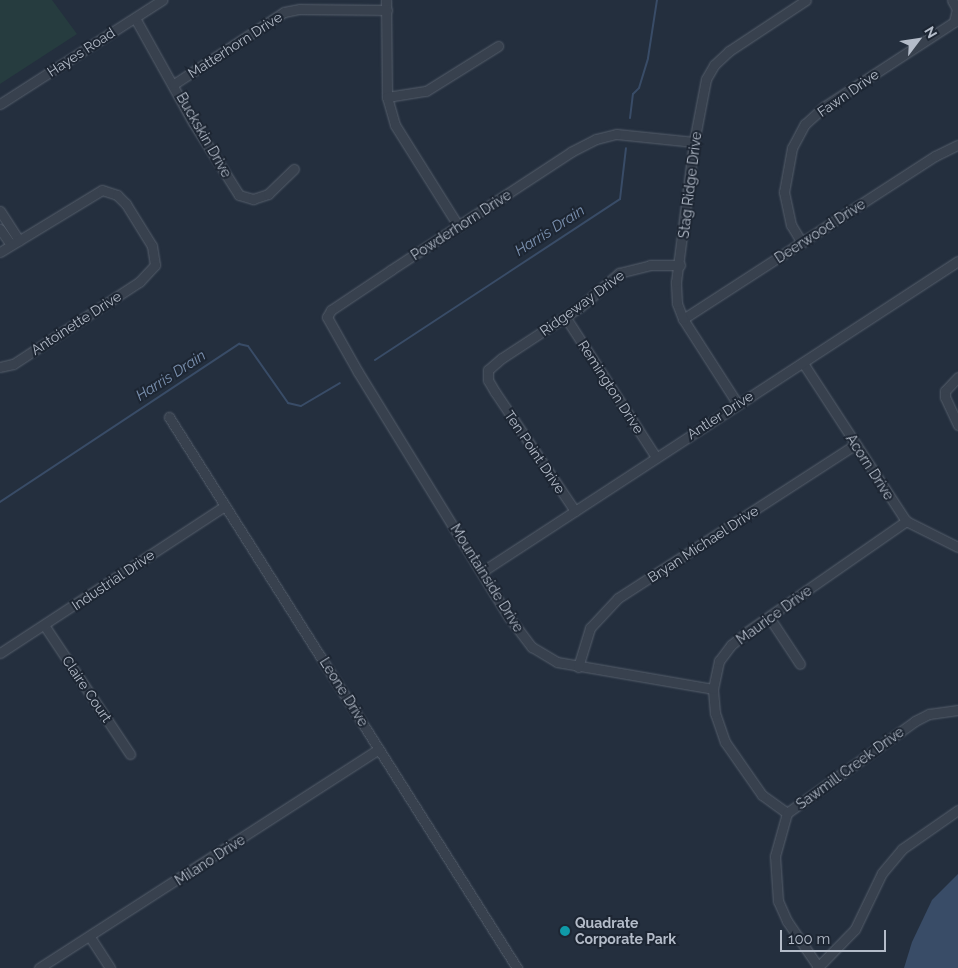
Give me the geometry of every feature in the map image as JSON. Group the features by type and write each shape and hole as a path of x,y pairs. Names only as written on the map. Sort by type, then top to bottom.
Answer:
{"street":[{"name":"Hayes Road","path":"0,104 162,0"},
{"path":"386,0 387,97 395,125 459,227"},
{"name":"Stag Ridge Drive","path":"737,403 683,319 676,293 694,142 706,79 714,65 728,51 806,0"},
{"name":"Fawn Drive","path":"802,243 791,225 784,192 792,148 805,124 825,106 954,22 957,9 952,0"},
{"name":"Matterhorn Drive","path":"174,84 284,12 300,9 387,10"},
{"name":"Buckskin Drive","path":"135,18 174,84 193,122 239,195 253,199 268,194 294,169"},
{"path":"387,97 426,91 498,46"},
{"name":"Powderhorn Drive","path":"376,401 328,317 331,310 571,152 596,139 616,134 694,142"},
{"name":"Deerwood Drive","path":"683,319 935,156 958,145"},
{"name":"Antoinette Drive","path":"0,367 13,364 139,282 151,272 155,265 152,246 142,226 117,194 102,190 19,240"},
{"path":"0,211 19,240 0,252"},
{"path":"0,229 11,245"},
{"name":"Antler Drive","path":"483,571 737,403 803,363 958,261"},
{"name":"Ridgeway Drive","path":"495,392 488,380 492,365 566,318 619,273 650,264 680,264"},
{"name":"Remington Drive","path":"566,318 656,457"},
{"name":"Acorn Drive","path":"803,363 906,521"},
{"path":"958,377 949,384 945,397 958,425"},
{"name":"Ten Point Drive","path":"495,392 575,511"},
{"name":"Mountainside Drive","path":"376,401 483,571 509,617 532,647 557,662 578,667 712,689"},
{"name":"Leone Drive","path":"169,417 517,968"},
{"name":"Bryan Michael Drive","path":"578,667 590,628 618,598 856,444"},
{"name":"Industrial Drive","path":"0,654 225,506"},
{"path":"906,521 958,547"},
{"name":"Maurice Drive","path":"788,813 762,795 725,742 715,713 712,689 719,661 731,645 906,521"},
{"path":"769,617 800,664"},
{"name":"Claire Court","path":"44,625 130,754"},
{"name":"Sawmill Creek Drive","path":"818,968 786,921 778,901 775,856 788,813 915,721 929,714 958,710"},
{"name":"Milano Drive","path":"39,968 90,938 379,749"},
{"path":"818,968 855,929 882,873 902,849 958,810"},
{"path":"90,938 110,968"}],"green space":[{"path":"0,0 52,0 77,34 0,84"}],"water":[{"path":"958,874 958,968 904,968 912,942 932,900"}],"waterway":[{"name":"Harris Drain","path":"630,118 633,94 639,88 648,58 657,0"},
{"name":"Harris Drain","path":"375,360 620,199 626,148"},
{"name":"Harris Drain","path":"0,502 239,344 248,346 288,403 301,406 340,383"}],"place":[{"name":"Quadrate Corporate Park","path":"565,931"}]}
